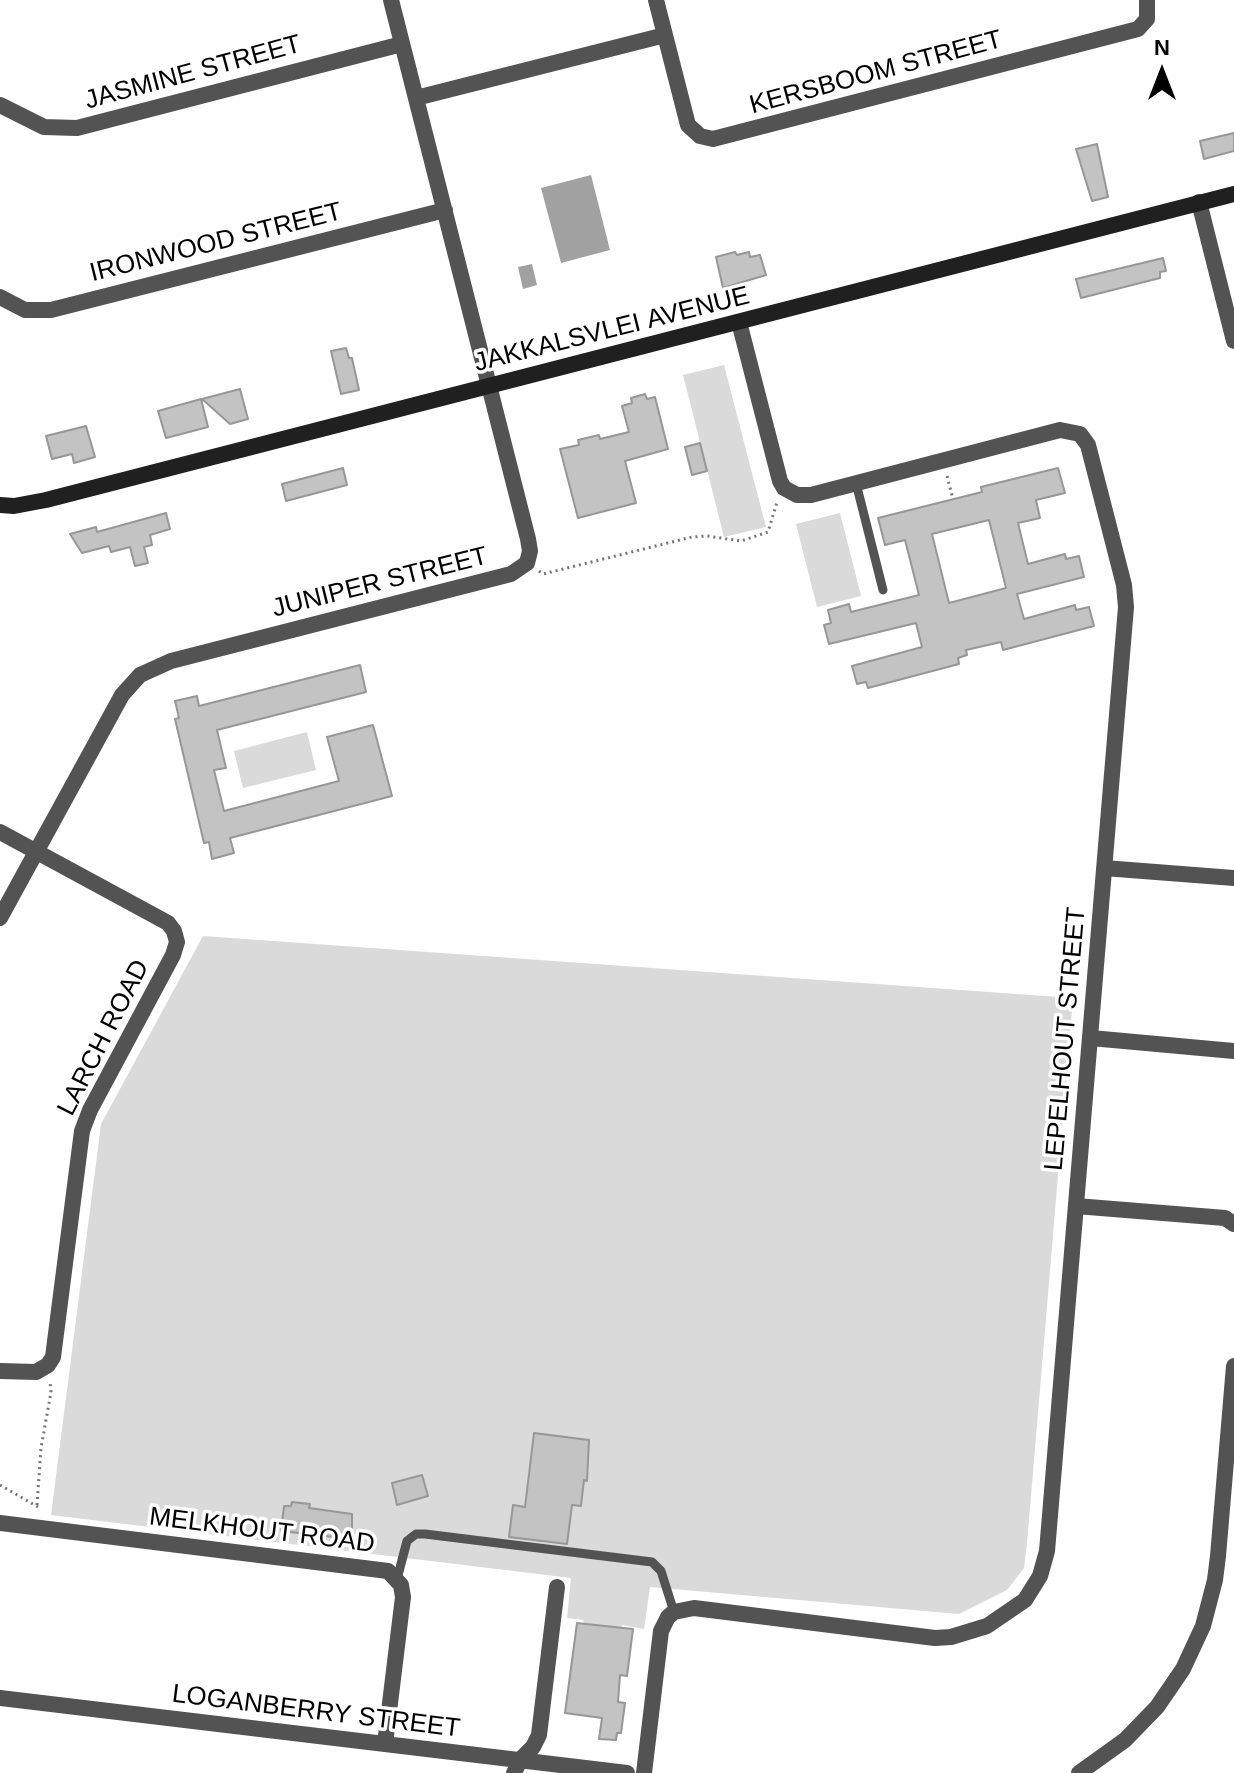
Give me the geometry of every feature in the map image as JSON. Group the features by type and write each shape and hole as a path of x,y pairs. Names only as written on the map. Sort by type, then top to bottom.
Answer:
{"street":[{"name":"JUNIPER STREET","path":"0,918 122,695 133,681 150,669 511,574 527,563 530,545 391,0"},
{"path":"416,98 665,35 656,0"},
{"name":"KERSBOOM STREET","path":"665,35 688,125 700,136 713,139 1138,29 1147,19 1147,0"},
{"name":"JASMINE STREET","path":"0,105 44,127 77,128 402,44"},
{"name":"JAKKALSVLEI AVENUE","path":"0,505 46,500 1234,194"},
{"path":"1199,202 1234,341"},
{"name":"IRONWOOD STREET","path":"0,297 25,310 42,312 445,210"},
{"path":"739,322 777,474 784,488"},
{"name":"LEPELHOUT STREET","path":"674,1612 694,1608 935,1638 977,1630 1025,1600 1040,1576 1047,1551 1126,600 1088,445 1080,434 1060,430 804,496 784,488"},
{"name":"LARCH ROAD","path":"0,832 168,923 177,942 82,1131 56,1347 48,1365"},
{"path":"1104,868 1234,878"},
{"path":"1091,1038 1234,1051"},
{"path":"1076,1206 1225,1218 1234,1224"},
{"path":"0,1371 36,1372 48,1365"},
{"path":"1088,1771 1125,1740 1157,1707 1183,1669 1203,1626 1218,1556 1234,1366"},
{"name":"MELKHOUT ROAD","path":"0,1523 382,1569 397,1579 403,1597 385,1744"},
{"path":"517,1767 539,1735 557,1587"},
{"path":"644,1773 661,1631 674,1612"},
{"name":"LOGANBERRY STREET","path":"0,1698 385,1744 517,1767 627,1773"}],"lane":[{"path":"856,483 883,590"},
{"path":"397,1579 407,1541 421,1534 441,1535 652,1562 661,1571 674,1612"}],"path":[{"path":"943,460 953,499"},
{"path":"527,563 543,574 692,537 741,541 768,532 773,511 784,488"},
{"path":"39,1528 41,1513 37,1505 41,1448 51,1392 48,1365"},
{"path":"0,1485 37,1505"}],"shaded area":[{"path":"591,175 610,250 561,263 541,188"},
{"path":"532,264 537,285 523,289 518,267"},
{"path":"724,365 766,527 724,537 683,375"},
{"path":"840,513 861,596 817,607 796,524"},
{"path":"307,732 316,770 243,788 234,751"},
{"path":"203,936 1073,998 1027,1543 1024,1568 1007,1590 959,1614 650,1587 644,1629 622,1625 621,1628 567,1618 571,1578 51,1515 101,1124"}],"building":[{"path":"1234,133 1234,151 1204,159 1200,141"},
{"path":"1097,144 1108,197 1092,201 1076,149"},
{"path":"735,252 737,255 749,252 750,257 760,255 766,275 723,288 716,257"},
{"path":"1163,258 1166,271 1160,272 1160,278 1081,298 1076,279"},
{"path":"346,348 349,358 352,358 359,390 341,394 331,351"},
{"path":"240,389 248,419 230,424 202,399"},
{"path":"645,394 647,399 655,397 668,449 625,461 636,503 578,518 560,449 579,445 578,440 599,435 600,439 629,432 622,406 632,403 631,398"},
{"path":"201,399 208,427 166,438 158,411"},
{"path":"86,426 95,457 74,463 72,454 52,459 46,436"},
{"path":"700,443 707,471 692,475 685,447"},
{"path":"343,468 347,485 286,501 282,484"},
{"path":"1058,468 1065,493 1036,500 1040,518 1018,523 1028,564 1065,554 1066,559 1079,556 1084,577 1017,594 1024,619 1075,605 1076,610 1089,607 1094,626 1003,650 1001,642 966,650 967,655 958,658 959,664 868,688 866,682 857,684 852,666 922,647 916,623 829,644 824,625 831,623 828,610 849,604 851,612 919,595 905,540 885,545 878,518 982,492 981,487","holes":["989,520 1006,588 949,603 932,534"]},
{"path":"166,513 170,529 150,535 152,545 144,547 148,563 135,566 130,547 111,552 109,546 82,553 70,534 96,527 97,532"},
{"path":"360,665 366,692 217,730 226,768 214,770 224,811 339,781 327,737 373,725 392,796 230,838 234,853 212,859 209,842 204,843 175,719 179,718 175,701 197,696 199,706"},
{"path":"534,1433 589,1440 587,1481 584,1480 581,1506 572,1505 567,1544 509,1537 513,1505 525,1507"},
{"path":"422,1475 428,1496 397,1505 392,1483"},
{"path":"292,1502 310,1504 309,1508 352,1514 352,1539 281,1531 284,1506 291,1506"},
{"path":"577,1623 633,1629 627,1676 620,1675 618,1702 625,1703 621,1733 617,1733 616,1740 599,1739 602,1718 565,1713"}]}
